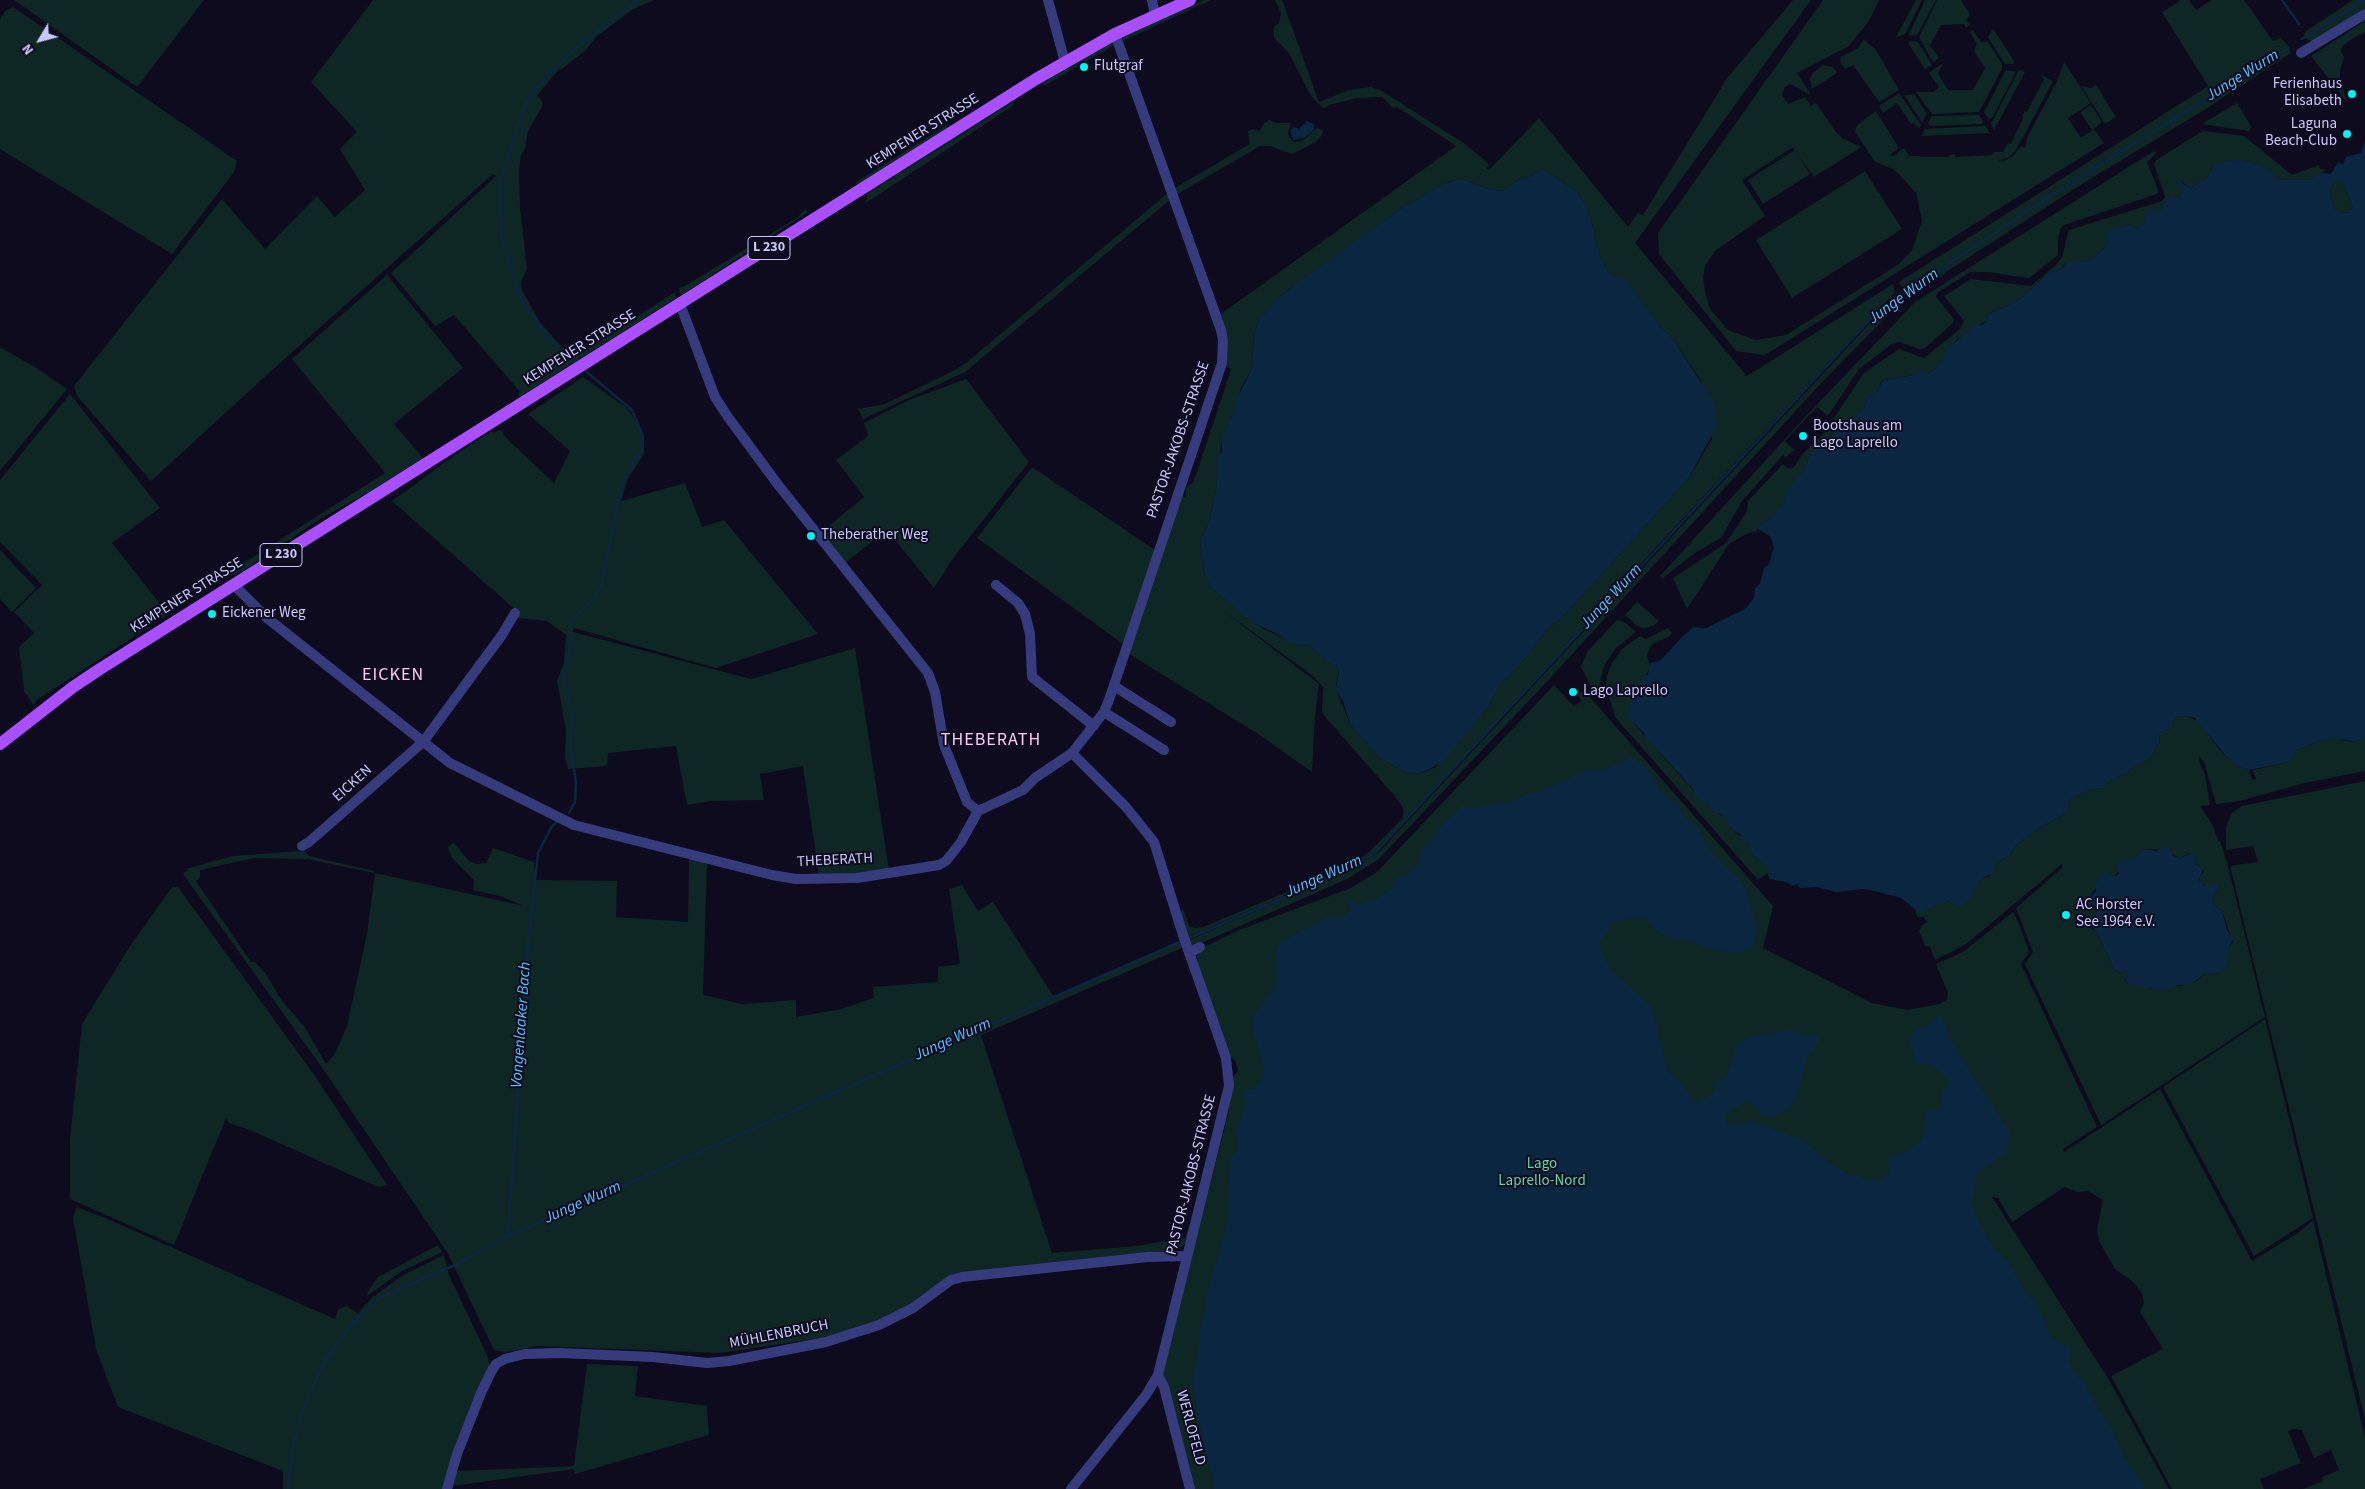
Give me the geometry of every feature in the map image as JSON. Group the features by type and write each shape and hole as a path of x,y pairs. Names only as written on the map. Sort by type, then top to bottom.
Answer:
{"main road":[{"name":"KEMPENER STRASSE","path":"0,744 73,688 1065,62 1115,34 1190,0"}],"street":[{"path":"1048,0 1065,62"},
{"path":"1152,0 1155,15"},
{"path":"2301,53 2365,14"},
{"name":"PASTOR-JAKOBS-STRASSE","path":"1071,1489 1146,1396 1158,1375 1228,1098 1229,1076 1223,1049 1186,945 1158,850 1149,834 1112,792 1072,753 1104,712 1114,686 1222,363 1223,340 1115,34"},
{"path":"680,304 711,387 724,412 779,486 928,673 935,692 944,745 967,802 978,811 1022,790 1035,778 1072,753"},
{"path":"234,585 267,618 423,742"},
{"path":"996,585 1018,603 1025,614 1030,634 1032,677 1094,726"},
{"name":"EICKEN","path":"302,846 309,842 423,742 502,635 515,613"},
{"path":"1114,686 1171,722"},
{"path":"1104,712 1164,750"},
{"name":"THEBERATH","path":"423,742 450,763 574,825 772,875 796,879 857,878 939,865 946,861 961,842 978,811"},
{"path":"1186,945 1200,947"},
{"name":"MÜHLENBRUCH","path":"447,1489 457,1454 481,1393 496,1364 505,1359 524,1354 560,1353 652,1357 708,1363 729,1361 826,1342 880,1325 913,1308 952,1280 962,1277 1138,1258 1187,1256"},
{"name":"WERLOFELD","path":"1158,1375 1164,1387 1190,1489"}],"green space":[{"path":"14,0 204,0 137,87"},
{"path":"373,0 654,0 633,9 596,37 587,49 562,69 558,70 537,96 542,100 542,107 528,131 525,148 521,155 519,171 520,207 527,268 521,283 522,290 539,321 572,359 675,292 676,298 519,397 518,394 520,392 454,315 435,326 391,273 496,176 493,174 280,363 151,481 77,396 74,386 222,199 265,249 317,196 335,217 365,190 340,149 357,132 311,82"},
{"path":"1204,0 1211,0 1123,41 1122,37"},
{"path":"1275,0 1282,0 1319,102 1349,90 1371,87 1382,91 1465,144 1489,164 1486,168 1489,170 1539,118 1628,227 1638,213 1643,215 1728,77 1793,0 1811,0 1635,243 1747,376 1893,284 1895,293 1620,586 1570,644 1376,851 1353,866 1188,937 1180,914 1183,908 1189,926 1195,928 1203,927 1339,870 1367,854 1402,819 1404,810 1399,801 1322,713 1323,687 1313,676 1220,608 1319,684 1312,772 1258,734 1126,652 1179,494 1186,498 1186,488 1194,481 1231,370 1225,364 1218,316 1456,146 1397,107 1393,108 1382,97 1357,98 1329,105 1324,109 1311,96 1289,53 1274,38 1274,27 1279,23 1281,13","holes":["1544,170 1576,191 1588,208 1600,256 1607,270 1614,276 1626,280 1661,328 1671,336 1701,381 1712,439 1688,479 1562,618 1548,628 1525,659 1501,684 1487,708 1436,767 1421,773 1408,774 1378,757 1350,724 1338,694 1336,684 1339,671 1336,666 1328,662 1309,645 1301,646 1262,628 1210,587 1204,572 1200,541 1209,522 1216,490 1222,438 1233,415 1241,388 1253,367 1252,355 1259,319 1289,289 1298,285 1403,207 1450,181 1465,180 1485,188 1501,191 1522,178"]},
{"path":"1823,0 1879,0 1869,21 1849,46 1797,73 1811,95 1790,84 1784,88 1782,95 1788,104 1805,97 1811,106 1816,103 1842,138 1861,147 1814,177 1798,155 1810,174 1763,204 1748,180 1795,150 1793,147 1742,180 1765,216 1715,251 1705,266 1703,277 1710,309 1728,330 1756,340 1786,335 1899,264 1912,250 1922,221 1916,193 1895,170 1875,162 1855,132 1857,125 1876,111 1899,148 1890,155 1894,156 1904,148 1909,156 1920,157 1949,157 1949,155 1955,154 1955,157 1992,155 1993,152 2003,152 2008,143 2011,144 2023,118 2022,116 2025,111 2027,112 2044,79 2042,78 2043,76 2053,81 2015,152 2009,157 1997,161 2004,161 2014,155 2021,146 2025,148 2027,138 2057,81 2064,62 2091,103 2068,118 2081,138 2094,129 2104,143 1765,355 1736,351 1659,254 1658,233"},
{"path":"1916,0 1922,0 1905,34 1896,37"},
{"path":"1925,0 1936,0 1917,35 1910,36 1909,34"},
{"path":"1937,0 1961,0 1970,14 1966,20 1970,25 1966,28 1964,24 1941,25 1930,45 1939,58 1933,62 1919,37"},
{"path":"2181,0 2189,0 2196,10 2212,0 2244,0 2273,41 2281,38 2289,47 2291,53 2204,110 2074,189 1908,297 1899,282 2208,86 2162,12"},
{"path":"2353,0 2365,0 2365,8 2313,41 2306,39 2304,34 2306,31"},
{"path":"13,7 237,161 234,172 172,254 0,149 0,20 5,11"},
{"path":"2365,21 2365,32 2349,41 2343,46 2341,51 2344,57 2340,69 2340,80 2347,102 2311,56"},
{"path":"1973,30 1981,42 1988,42 2002,64 2002,69 1979,112 1932,114 1916,92 1933,92 1939,87 1929,73 1943,63 1938,74 1948,90 1973,90 1985,68 1974,51 1977,44 1970,32"},
{"path":"1992,30 1994,30 2014,61 2013,64 2005,64 1988,37"},
{"path":"1864,39 1876,50 1899,90 1879,102 1853,65 1845,69 1840,61 1841,57 1858,48"},
{"path":"1113,41 1116,44 1044,86 1043,83"},
{"path":"1910,41 1918,42 1932,65 1925,69 1908,43"},
{"path":"1823,65 1833,67 1837,73 1812,89 1810,79 1813,73"},
{"path":"2006,70 2016,72 1992,118 1989,119 1984,112"},
{"path":"2019,70 2025,72 1994,130 1991,124"},
{"path":"2096,85 2116,117 2105,124 2081,86 2091,88"},
{"path":"1899,93 1921,125 1919,128 1913,123 1911,124 1897,103 1883,113 1879,106"},
{"path":"1914,94 1927,114 1922,122 1904,95"},
{"path":"1013,102 1014,105 866,203 868,193 961,135 960,131 962,134"},
{"path":"2237,103 2251,126 2250,131 2202,124"},
{"path":"2091,105 2102,122 2092,130 2080,112"},
{"path":"1979,115 1983,122 1981,124 1930,126 1928,123 1932,116"},
{"path":"1269,120 1276,123 1291,123 1288,134 1293,142 1302,141 1317,128 1323,130 1322,135 1316,142 1292,154 1270,146 1260,146 1176,195 1173,189 1250,144 1248,131 1252,129 1260,131 1264,123"},
{"path":"947,125 946,129 857,185 856,182"},
{"path":"1985,126 1990,133 1922,136 1925,129"},
{"path":"2203,131 2244,136 2292,175 2319,165 2320,169 2326,169 2317,177 2309,180 2276,179 2251,162 2232,160 2213,167 2206,179 2190,188 2181,181 2178,185 2184,192 2181,198 2171,197 2164,203 2164,210 2138,228 2129,225 2111,229 2107,245 2097,255 2084,262 2066,262 2061,269 2043,277 2025,295 2008,306 1988,314 1987,321 1970,329 1964,336 1957,339 1938,367 1928,373 1882,380 1877,391 1867,398 1865,406 1855,417 1837,430 1831,441 1822,443 1810,454 1805,471 1786,493 1784,503 1779,509 1764,524 1758,526 1757,531 1746,534 1729,544 1687,609 1673,578 1726,543 1747,511 1748,501 1783,464 1788,469 1794,467 1801,456 1824,433 1864,373 1899,349 1924,358 1960,329 1964,321 1944,296 1971,279 2031,286 2056,265 2062,257 2069,230 2162,201 2165,197 2154,164 2156,160"},
{"path":"2154,151 2156,153 2147,162 2158,190 2157,194 2064,225 2058,238 2058,255 2029,278 1987,272 1970,272 1937,293 1936,297 1954,319 1952,324 1925,348 1919,349 1900,342 1893,343 1859,369 1828,416 1817,407 1785,441 1794,450 1786,457 1783,455 1742,501 1721,538 1696,552 1663,578 1660,576 1807,415 1915,302"},
{"path":"1865,171 1902,229 1792,298 1756,240"},
{"path":"2335,181 2341,181 2344,186 2353,207 2349,213 2337,211 2334,206 2329,191"},
{"path":"1169,192 1171,199 965,372 863,419 858,409 885,404 966,363"},
{"path":"806,208 807,213 683,294 680,294 678,288 683,287 797,218"},
{"path":"387,275 463,368 394,424 423,458 369,492 320,519 241,572 232,575 228,573 385,473 292,359"},
{"path":"1896,295 1899,304 1825,379 1540,689 1379,859 1345,880 1192,947 1189,940 1353,868 1379,852"},
{"path":"0,347 38,369 67,389 0,471"},
{"path":"583,377 626,407 640,427 644,438 644,454 627,480 621,501 685,483 702,527 724,520 818,634 716,668 574,628 573,632 751,679 855,648 889,870 847,876 819,876 803,766 760,774 764,800 711,801 687,805 676,746 608,753 607,766 568,769 565,758 566,730 557,681 564,662 566,635 547,621 517,618 518,612 392,501 455,455 492,431 494,433 499,430 503,431 503,435 554,483 570,451 528,414"},
{"path":"966,379 1029,462 954,557 934,588 887,530 845,563 820,533 864,497 836,460 868,436 864,423 909,400"},
{"path":"70,394 160,508 112,543 169,615 152,622 150,626 37,700 33,705 24,691 19,647 34,633 14,612 42,585 0,542 0,480"},
{"path":"1032,467 1155,550 1123,644 977,538"},
{"path":"0,550 36,588 12,612 0,599"},
{"path":"1637,602 1659,621 1653,626 1644,628 1637,626 1625,615"},
{"path":"1617,620 1623,621 1636,632 1616,648 1605,664 1601,677 1599,699 1581,667 1588,651"},
{"path":"1668,628 1672,633 1669,637 1654,643 1649,649 1647,655 1650,668 1630,705 1629,718 1698,796 1723,817 1729,816 1728,824 1731,829 1751,844 1751,854 1767,867 1769,872 1758,880 1615,717 1606,687 1607,675 1612,663 1622,649 1640,636 1646,639"},
{"name":"Lago Laprello-Nord","path":"1554,685 1574,706 1582,701 1577,695 1582,692 1586,696 1588,695 1773,906 1763,948 1872,1003 1907,1010 1939,1004 1947,1000 1948,993 1936,964 1963,952 2013,912 2029,952 2021,964 2097,1127 2063,1149 2064,1152 2160,1089 2252,1261 2298,1233 2313,1220 2365,1438 2365,1489 2303,1489 2323,1481 2322,1477 2339,1470 2331,1450 2314,1458 2302,1430 2294,1429 2288,1431 2301,1463 2260,1479 2264,1489 2172,1489 2111,1376 2163,1349 2140,1312 2144,1302 2142,1293 2133,1282 2115,1269 2099,1241 2097,1230 2103,1200 2088,1191 2078,1192 2064,1187 2012,1222 1998,1198 1992,1197 2109,1380 2169,1489 1193,1489 1163,1375 1169,1341 1228,1115 1233,1077 1238,1071 1236,1062 1230,1056 1198,964 1197,956 1200,949 1239,930 1351,888 1378,871"},
{"path":"2186,716 2199,721 2218,748 2234,764 2249,770 2252,780 2256,779 2253,770 2290,762 2296,751 2321,740 2337,739 2354,742 2365,739 2365,771 2305,783 2239,801 2216,804 2204,761 2199,756 2199,761 2205,775 2210,805 2200,806 2213,826 2218,841 2220,841 2228,866 2265,1017 2101,1125 2025,964 2033,952 2016,908 2062,868 2062,864 1965,945 1935,960 1930,947 1925,946 1919,931 1923,924 1927,923 1924,917 1918,917 1915,913 1916,911 1926,911 1941,902 1948,901 1960,908 1981,879 1990,876 1996,863 2010,855 2017,844 2041,827 2067,813 2071,799 2087,790 2103,788 2110,781 2127,773 2135,765 2141,764 2151,757 2159,743 2160,733 2172,727 2173,720 2176,717","holes":["2145,849 2161,850 2180,858 2189,853 2195,857 2195,864 2204,871 2199,878 2201,883 2207,887 2218,885 2220,887 2214,894 2213,904 2222,911 2233,942 2228,949 2220,973 2205,974 2197,981 2182,986 2151,989 2137,984 2128,984 2125,979 2128,972 2125,970 2120,973 2114,969 2096,931 2091,928 2090,921 2094,918 2097,910 2088,900 2107,871 2110,875 2115,876 2119,871 2116,866 2134,858"]},
{"path":"2365,781 2365,1419 2230,866 2258,862 2253,846 2226,850 2226,827 2231,814 2242,806"},
{"path":"454,843 469,861 476,864 486,863 493,848 534,862 536,880 617,881 616,917 688,922 689,857 707,862 703,995 742,1004 796,1000 796,1017 841,1009 874,998 873,987 938,982 938,967 960,964 949,889 962,885 978,911 993,902 1054,997 1179,942 1184,947 981,1035 1052,1253 1136,1246 1185,1238 1191,1220 1187,1241 1180,1249 969,1272 894,1315 834,1336 720,1353 537,1346 506,1352 494,1350 447,1252 323,1069 183,874 189,868 232,856 304,851 309,856 374,871 374,873 307,859 254,858 200,870 200,877 196,881 251,962 255,962 266,974 282,1001 304,1026 326,1064 334,1055 347,1026 367,934 375,873 524,906 503,897 473,890 474,880 451,857 448,847"},
{"path":"172,887 178,887 315,1076 387,1185 379,1187 371,1184 250,1130 229,1123 226,1118 174,1245 70,1199 70,1139 82,1024 130,946"},
{"path":"2265,1019 2313,1218 2254,1256 2163,1087"},
{"path":"76,1207 335,1319 338,1310 346,1306 358,1313 373,1297 403,1275 444,1255 449,1275 487,1355 490,1366 443,1489 283,1489 283,1471 118,1407 96,1349 73,1218"},
{"path":"438,1245 442,1252 402,1271 367,1296 368,1291 378,1277"},
{"path":"587,1364 638,1366 635,1396 707,1406 709,1435 575,1474 574,1469 453,1486 457,1471 574,1466"}],"water":[{"path":"1307,121 1314,124 1314,130 1304,138 1293,140 1290,130 1295,127 1299,129"},
{"name":"Lago Laprello","path":"2365,141 2365,739 2354,742 2343,739 2321,740 2296,751 2290,762 2249,770 2234,764 2195,718 2186,716 2176,717 2173,720 2172,727 2160,733 2159,743 2151,757 2141,764 2135,765 2127,773 2110,781 2103,788 2087,790 2071,799 2067,813 2041,827 2017,844 2010,855 1996,863 1993,873 1981,879 1970,898 1960,908 1948,901 1926,911 1918,912 1901,898 1879,892 1864,889 1836,892 1817,887 1800,888 1797,884 1794,886 1786,882 1769,879 1767,867 1750,853 1751,844 1742,840 1740,834 1733,831 1728,824 1728,817 1723,817 1719,813 1711,811 1710,806 1695,796 1693,789 1651,743 1647,742 1644,733 1628,718 1630,705 1642,679 1648,674 1650,663 1660,661 1694,627 1706,628 1745,609 1754,598 1755,588 1760,584 1764,568 1769,564 1774,548 1771,537 1758,529 1757,526 1764,524 1784,503 1785,493 1805,470 1810,454 1822,443 1831,441 1837,430 1855,417 1865,406 1867,398 1877,391 1883,380 1915,375 1922,370 1928,373 1938,367 1946,354 1946,348 1951,346 1976,324 1982,325 1987,321 1988,314 2008,306 2025,295 2048,273 2062,269 2066,262 2084,262 2097,255 2107,245 2108,233 2111,229 2129,225 2138,228 2144,222 2146,214 2151,210 2162,211 2164,203 2171,197 2181,198 2183,192 2178,185 2177,179 2190,188 2206,179 2215,164 2232,160 2251,162 2270,171 2276,179 2309,180 2322,173 2331,174 2338,162 2343,164 2346,157 2361,153","holes":["2335,181 2341,181 2353,207 2349,213 2337,211 2329,191"]},
{"path":"1544,170 1576,191 1588,208 1600,256 1607,270 1614,276 1626,279 1661,328 1671,336 1715,404 1717,426 1688,479 1562,618 1548,628 1525,659 1501,684 1487,708 1443,762 1421,773 1408,774 1378,757 1350,724 1343,701 1336,690 1339,671 1336,666 1328,662 1309,645 1301,646 1288,642 1279,635 1254,623 1210,587 1204,572 1200,541 1209,522 1216,490 1218,455 1222,452 1222,437 1233,415 1236,400 1253,367 1252,358 1255,332 1259,319 1282,295 1403,207 1444,184 1456,180 1465,180 1485,188 1501,191 1522,178"},
{"name":"Lago Laprello-Nord","path":"1631,757 1647,769 1659,790 1679,804 1683,816 1696,826 1712,854 1741,881 1747,892 1756,925 1755,944 1751,949 1737,953 1720,951 1693,942 1667,937 1653,929 1647,918 1634,918 1613,923 1600,941 1600,948 1611,970 1652,1008 1657,1027 1657,1037 1662,1045 1666,1069 1681,1083 1690,1098 1696,1103 1713,1095 1718,1081 1727,1076 1738,1044 1751,1037 1789,1030 1808,1037 1816,1035 1819,1040 1807,1060 1798,1091 1789,1107 1774,1117 1762,1116 1755,1105 1747,1102 1735,1107 1725,1116 1728,1126 1753,1121 1797,1138 1809,1145 1826,1161 1851,1176 1856,1174 1866,1180 1877,1181 1889,1175 1888,1157 1909,1151 1922,1140 1926,1115 1930,1109 1938,1111 1943,1105 1942,1093 1949,1085 1949,1080 1930,1064 1919,1065 1915,1063 1909,1037 1918,1028 1927,1026 1937,1017 1941,1016 1954,1047 2010,1132 2007,1154 1998,1157 1978,1174 1975,1182 1974,1196 1970,1203 1987,1238 2009,1263 2025,1292 2035,1303 2052,1340 2069,1346 2071,1352 2069,1363 2078,1377 2085,1382 2087,1390 2110,1426 2126,1461 2144,1485 2143,1489 1214,1489 1214,1475 1206,1459 1192,1382 1200,1343 1200,1329 1206,1307 1205,1302 1228,1222 1229,1161 1239,1148 1236,1131 1245,1109 1244,1087 1252,1090 1263,1079 1264,1069 1253,1032 1254,1016 1275,988 1276,951 1280,943 1326,918 1343,918 1351,911 1347,904 1351,901 1359,905 1370,899 1372,902 1391,890 1398,877 1406,876 1421,860 1419,852 1429,844 1445,821 1457,813 1461,806 1471,808 1511,802 1530,793 1540,792 1585,770 1607,769"},
{"path":"2170,846 2173,856 2180,858 2192,853 2195,857 2195,864 2203,868 2199,880 2204,886 2218,885 2220,887 2214,894 2213,904 2222,911 2227,930 2233,939 2228,949 2227,964 2220,973 2205,974 2189,985 2178,985 2164,991 2128,984 2125,978 2128,972 2125,970 2120,973 2114,969 2096,931 2088,924 2094,918 2097,910 2088,900 2096,891 2095,884 2107,871 2110,875 2115,876 2119,874 2116,866 2122,861 2134,858 2145,849 2156,851"}],"waterway":[{"name":"Vongenlaaker Bach","path":"577,364 556,346 542,330 517,289 501,235 500,184 519,121 530,96 571,52 638,0"},
{"path":"2282,0 2299,24"},
{"name":"Junge Wurm","path":"2302,39 2365,0"},
{"name":"Junge Wurm","path":"1187,939 1354,867 1376,852 1877,312 2047,198 2288,48"},
{"name":"Vongenlaaker Bach","path":"569,813 575,802 576,782 570,745 572,719 563,677 569,655 571,622 594,598 602,584 620,493 626,475 642,450 643,436 632,410 583,369"},
{"name":"Vongenlaaker Bach","path":"508,1236 528,944 538,853 552,826 558,821"},
{"name":"Junge Wurm","path":"288,1489 293,1447 302,1412 325,1360 350,1326 381,1297 457,1264 508,1236 1182,941"}],"place":[{"name":"Flutgraf","path":"1084,67"},
{"name":"Ferienhaus Elisabeth","path":"2352,94"},
{"name":"Laguna Beach-Club","path":"2347,134"},
{"name":"Bootshaus am Lago Laprello","path":"1803,436"},
{"name":"Theberather Weg","path":"811,536"},
{"name":"Eickener Weg","path":"212,614"},
{"name":"Lago Laprello","path":"1573,692"},
{"name":"AC Horster See 1964 e.V.","path":"2066,915"}],"district":[{"name":"EICKEN","path":"393,676"},
{"name":"THEBERATH","path":"991,741"}]}
